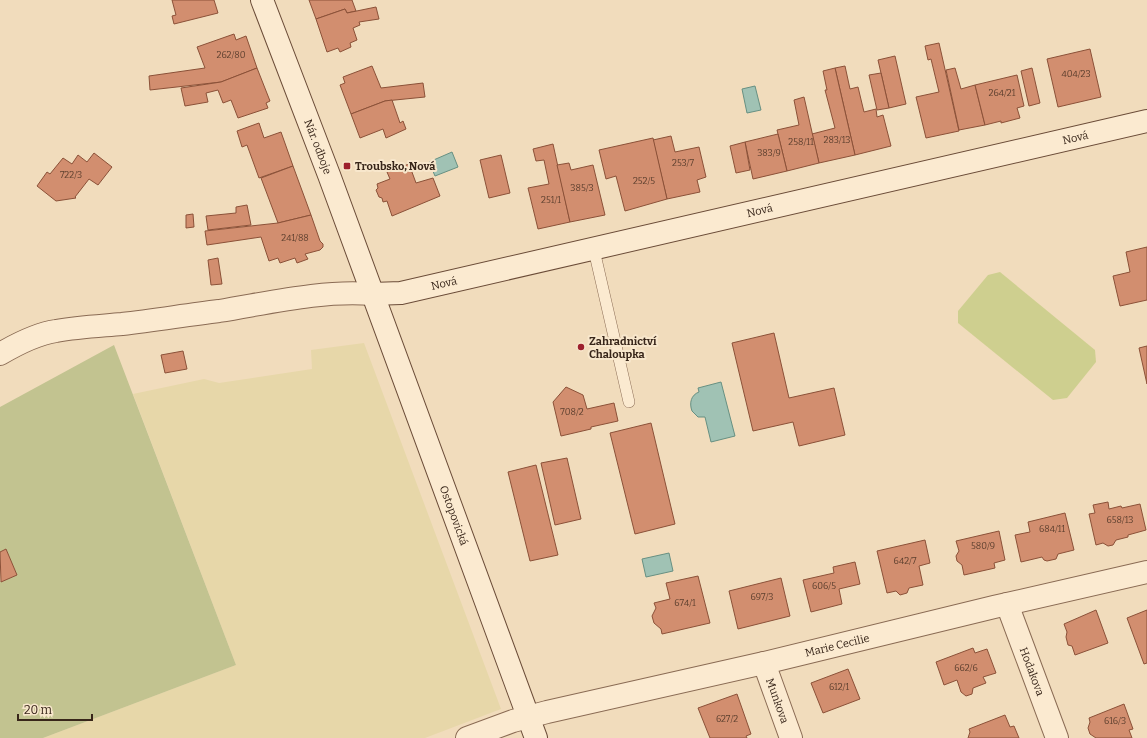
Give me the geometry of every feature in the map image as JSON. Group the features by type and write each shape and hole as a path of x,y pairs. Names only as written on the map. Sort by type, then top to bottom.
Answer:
{"street":[{"name":"Nár. odboje","path":"262,0 372,294"},
{"name":"Nová","path":"0,354 11,347 55,331 205,312 317,295 348,293 401,293 594,250 1147,121"},
{"name":"Ostopovická","path":"372,294 536,738"},
{"name":"Marie Cecilie","path":"467,738 528,716 764,663 1007,604 1147,572"},
{"name":"Hodakova","path":"1007,604 1057,738"},
{"name":"Munkova","path":"764,663 791,738"}],"lane":[{"path":"594,250 629,402"}],"shaded area":[{"path":"755,86 761,110 747,113 742,89"},
{"path":"452,152 458,167 435,176 429,162"},
{"path":"364,343 501,709 425,738 43,738 236,665 133,394 204,379 219,383 312,369 311,350"},
{"path":"721,382 735,436 711,442 705,417 698,417 692,411 691,402 692,397 699,392 698,388"},
{"path":"669,553 673,571 646,577 642,559"}],"green space":[{"path":"1000,272 1095,350 1096,362 1067,398 1053,400 958,323 958,311 988,275"},
{"path":"114,345 236,665 43,738 0,738 0,581 1,582 17,575 6,549 0,552 0,407"}],"building":[{"path":"172,0 214,0 218,13 174,24 172,16 176,15"},
{"path":"309,0 352,0 356,11 347,13 345,9 316,19"},
{"path":"376,7 379,19 359,22 360,25 353,28 357,40 350,43 351,47 340,52 338,48 327,52 316,19 345,9 347,13"},
{"path":"234,34 236,40 246,36 257,68 221,82 150,90 149,76 205,68 197,47"},
{"path":"939,43 959,131 926,138 916,97 939,92 931,59 928,60 925,46"},
{"path":"1090,49 1101,97 1058,107 1047,59"},
{"path":"895,56 906,104 889,108 878,60"},
{"path":"372,66 381,88 423,83 425,97 385,101 351,114 340,85 345,83 343,77"},
{"path":"845,66 850,89 858,87 864,112 876,109 877,117 883,115 891,146 855,155 835,68"},
{"path":"257,68 270,101 266,103 268,108 238,118 231,100 223,103 218,90 206,93 208,102 185,106 181,88 221,82"},
{"path":"835,68 855,155 819,163 812,134 835,128 825,90 827,90 823,71"},
{"path":"955,68 961,89 975,85 985,125 959,130 946,70"},
{"path":"1032,68 1040,103 1029,106 1021,71"},
{"path":"881,73 889,108 877,110 869,75"},
{"path":"1017,75 1024,106 1017,108 1020,118 985,125 975,85"},
{"path":"804,97 819,163 787,171 777,130 799,125 794,100"},
{"path":"392,100 400,123 403,121 406,129 386,138 383,129 360,138 351,114 385,101"},
{"path":"259,123 264,138 281,132 293,166 259,178 247,145 242,147 237,131"},
{"path":"778,134 787,171 753,179 745,142"},
{"path":"671,136 675,152 699,147 706,177 697,180 700,192 667,199 653,140"},
{"path":"653,138 667,199 625,211 616,176 606,179 599,150"},
{"path":"745,142 750,170 736,173 730,146"},
{"path":"553,144 570,222 538,229 528,188 549,184 544,160 536,161 533,149"},
{"path":"94,153 112,167 98,185 89,179 75,197 76,198 56,201 37,186 47,172 50,174 63,158 72,164 78,155 87,162"},
{"path":"501,155 510,193 489,198 480,160"},
{"path":"569,163 571,170 593,165 605,215 570,222 557,165"},
{"path":"409,164 416,183 433,178 440,196 392,216 387,201 383,202 382,198 379,197 376,190 378,188 377,184 390,179 387,172"},
{"path":"293,166 311,215 278,223 261,178"},
{"path":"247,205 251,225 208,230 206,216 236,213 236,207"},
{"path":"193,214 194,227 186,228 186,215"},
{"path":"311,215 323,247 320,250 305,254 308,259 297,263 295,258 280,263 278,258 269,261 261,237 207,245 205,231 278,223"},
{"path":"1147,247 1147,300 1120,306 1113,276 1130,272 1126,252"},
{"path":"218,258 222,284 211,285 208,260"},
{"path":"774,333 789,398 834,388 845,435 799,446 793,422 753,431 732,343"},
{"path":"1147,346 1147,384 1139,348"},
{"path":"183,351 187,369 165,373 161,355"},
{"path":"566,387 583,395 587,409 614,403 618,421 561,436 553,402"},
{"path":"651,423 675,524 635,534 610,433"},
{"path":"567,458 581,519 555,525 541,463"},
{"path":"536,465 558,555 530,561 508,472"},
{"path":"1108,502 1109,509 1140,504 1146,530 1116,540 1113,545 1108,546 1103,543 1096,545 1089,514 1095,513 1093,505"},
{"path":"1065,513 1074,550 1058,554 1056,559 1047,561 1042,557 1021,562 1015,535 1030,532 1028,522"},
{"path":"999,531 1005,560 994,563 995,568 964,575 962,565 957,561 956,556 959,551 956,541"},
{"path":"925,540 930,563 919,566 923,585 909,588 907,593 900,595 896,591 887,593 877,551"},
{"path":"6,549 17,575 1,582 0,552"},
{"path":"855,562 860,584 839,589 842,604 811,612 803,580 834,573 833,567"},
{"path":"698,576 710,623 662,634 661,629 654,623 652,616 656,608 654,603 670,599 666,583"},
{"path":"781,578 790,616 738,629 729,591"},
{"path":"1096,610 1108,643 1075,655 1072,646 1068,645 1066,637 1067,632 1064,624"},
{"path":"1147,610 1147,663 1144,664 1127,618"},
{"path":"973,648 975,653 987,649 996,673 983,677 986,683 973,688 972,694 966,696 961,692 957,680 944,685 936,662"},
{"path":"848,669 860,699 823,713 811,683"},
{"path":"737,694 751,734 746,736 747,738 710,738 698,708"},
{"path":"1124,704 1133,729 1129,730 1132,738 1096,738 1090,734 1088,728 1090,722 1089,718"},
{"path":"1005,715 1010,727 1014,726 1019,738 968,738 970,732 969,729"}],"place":[{"name":"Troubsko, Nová","path":"347,166"},
{"name":"Zahradnictví Chaloupka","path":"581,347"}]}
